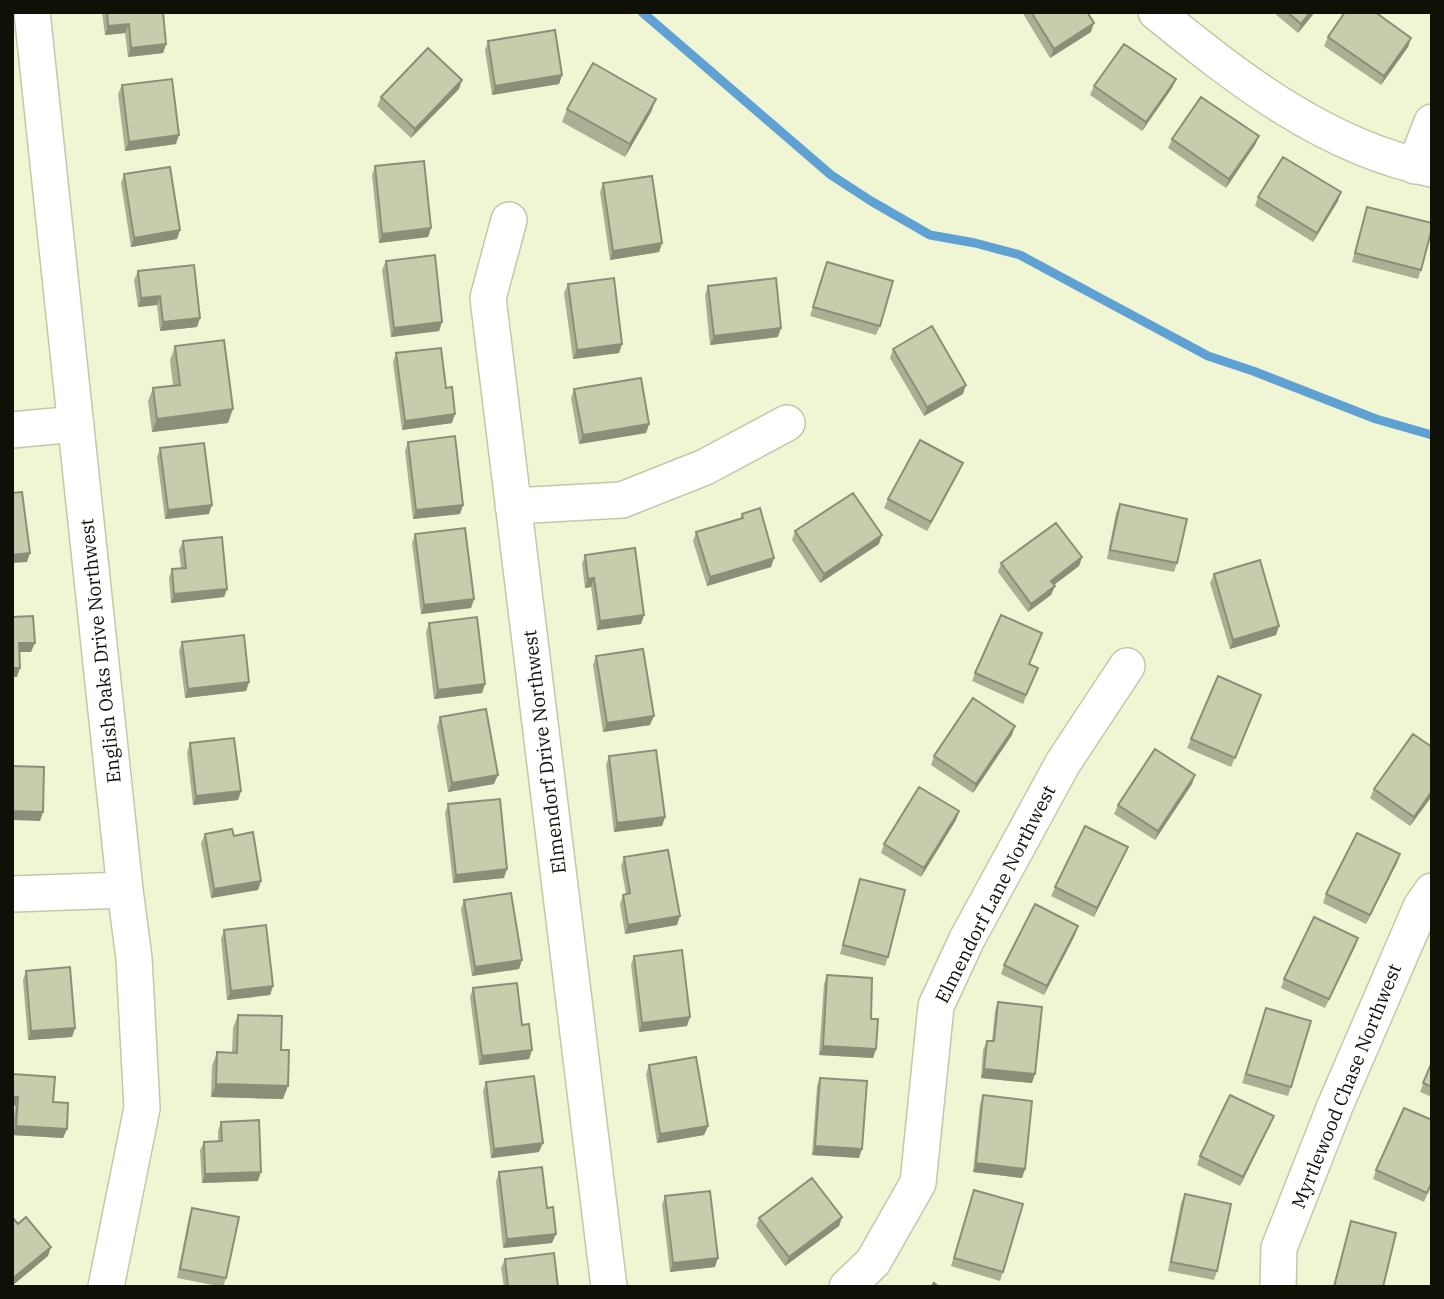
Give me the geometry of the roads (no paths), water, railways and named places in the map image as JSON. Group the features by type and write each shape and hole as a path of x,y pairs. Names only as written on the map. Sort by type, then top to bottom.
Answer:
{"street":[{"name":"English Oaks Drive Northwest","path":"32,12 134,958 142,1108 106,1287"},
{"path":"1156,12 1278,104 1338,138 1424,167 1432,122"},
{"name":"Elmendorf Drive Northwest","path":"509,220 488,298 609,1287"},
{"path":"513,506 622,500 705,467 788,423"},
{"path":"12,430 76,424"},
{"name":"Elmendorf Lane Northwest","path":"847,1287 873,1262 918,1184 936,1006 967,939 1063,763 1127,667"},
{"path":"12,894 125,890"},
{"name":"Myrtlewood Chase Northwest","path":"1278,1287 1279,1248 1320,1144 1421,907 1432,891"}],"waterway":[{"path":"642,12 831,175 930,235 1020,255 1208,356 1376,419 1432,435"}]}
